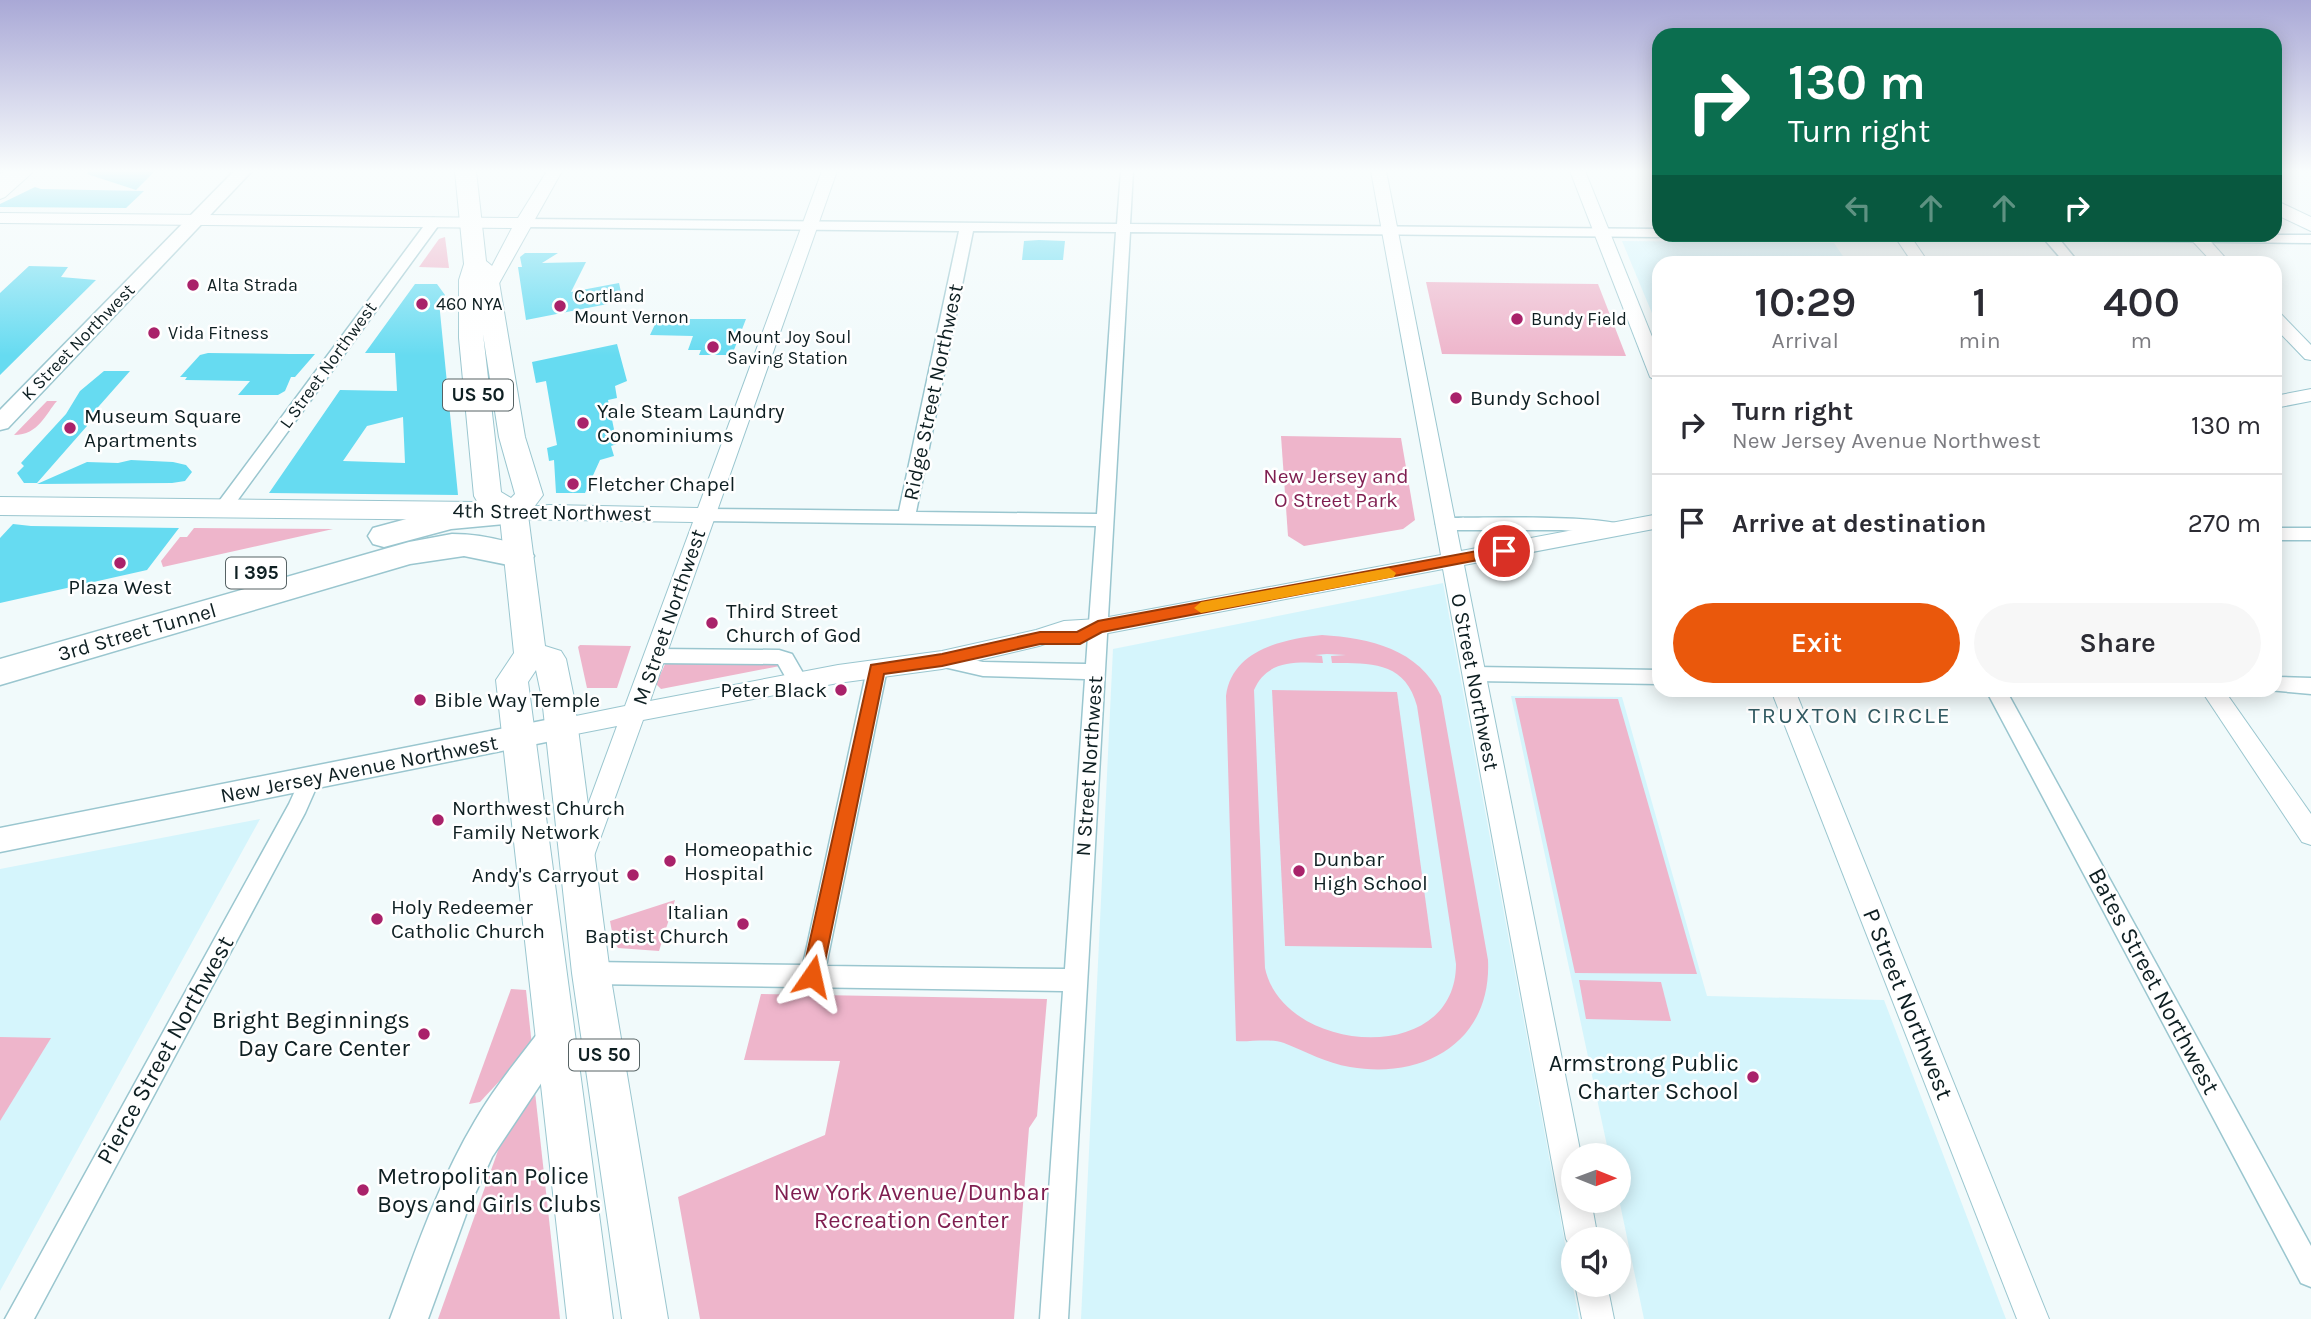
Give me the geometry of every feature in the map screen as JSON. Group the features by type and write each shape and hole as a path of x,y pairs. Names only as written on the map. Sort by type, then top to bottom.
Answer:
{"highway":[{"name":"US 50","path":"473,233 512,437 529,495 514,514 530,655 512,680 590,1319"},
{"name":"3rd Street Tunnel","path":"0,647 451,518 514,514"},
{"name":"3rd Street Tunnel","path":"0,672 426,549 454,544 478,544 518,556"},
{"name":"US 50","path":"530,655 550,659 561,727 591,973 645,1319"}],"main road":[{"name":"K Street Northwest","path":"0,423 185,233"},
{"name":"4th Street Northwest","path":"0,506 474,511 514,514"},
{"name":"New Jersey Avenue Northwest","path":"0,840 518,738 561,727"},
{"path":"409,1319 479,1146 510,1096 554,1040"}],"street":[{"name":"L Street Northwest","path":"223,508 426,233"},
{"path":"482,276 516,233"},
{"name":"M Street Northwest","path":"579,865 807,233"},
{"name":"Ridge Street Northwest","path":"906,517 966,233"},
{"name":"N Street Northwest","path":"1054,1319 1124,233"},
{"name":"O Street Northwest","path":"1389,233 1564,1143"},
{"path":"1554,233 1652,233"},
{"path":"1601,233 1652,360"},
{"path":"2282,238 2311,239"},
{"path":"2054,242 2066,256"},
{"path":"2202,242 2215,256"},
{"path":"2282,325 2311,355"},
{"path":"2282,401 2311,395"},
{"name":"4th Street Northwest","path":"514,514 549,512 1105,520"},
{"name":"New Jersey Avenue Northwest","path":"561,727 636,710 717,696 726,697 838,674 942,660 1040,638 1080,638 1098,627 1652,522"},
{"path":"1445,524 1561,524 1619,528"},
{"path":"2282,534 2311,534"},
{"path":"656,656 779,657 785,659 793,673"},
{"path":"942,660 983,669 1095,672"},
{"name":"New Jersey Avenue Northwest","path":"717,696 724,688 863,661 942,660"},
{"path":"812,976 877,669"},
{"path":"1474,674 1652,677"},
{"path":"2282,685 2311,686"},
{"name":"P Street Northwest","path":"1786,697 2033,1319"},
{"name":"Bates Street Northwest","path":"2000,697 2311,1273"},
{"path":"2217,697 2311,834"},
{"name":"Pierce Street Northwest","path":"19,1319 298,807 310,779"},
{"path":"591,973 1076,980"},
{"path":"1594,1297 1598,1319"}],"shaded area":[{"path":"1622,241 1834,243 1843,256 1652,256 1652,313"},
{"name":"Dunbar High School","path":"1443,583 1562,1227 1561,1297 1575,1297 1579,1319 1081,1319 1113,649"},
{"name":"Armstrong Public Charter School","path":"1511,696 1622,697 1707,996 1884,1000 2006,1319 1644,1319 1631,1257 1631,1227 1625,1227 1622,1213 1631,1213 1631,1143 1606,1143"},
{"path":"260,819 52,1196 0,1291 0,869"}],"green space":[{"path":"445,237 449,268 419,267 439,239"},
{"name":"Bundy Field","path":"1426,282 1598,284 1626,356 1442,354"},
{"path":"47,401 57,401 41,422 30,431 14,435"},
{"name":"New Jersey and O Street Park","path":"1281,436 1401,438 1415,520 1403,529 1304,546 1288,536"},
{"path":"194,528 333,529 163,567 161,561 180,537 187,537"},
{"path":"1322,635 1358,639 1391,649 1420,667 1441,696 1488,960 1486,988 1479,1013 1466,1033 1449,1049 1428,1060 1404,1067 1350,1067 1284,1043 1267,1040 1236,1041 1226,696 1230,680 1249,658 1276,644","holes":["1315,655 1346,655 1331,656 1332,663 1360,663 1395,673 1404,680 1417,706 1456,964 1449,998 1429,1021 1400,1034 1367,1037 1333,1032 1302,1018 1278,997 1265,968 1254,690 1266,673 1274,668 1292,663 1323,663 1322,656"]},
{"path":"631,646 617,688 587,688 578,647"},
{"path":"666,662 779,662 780,666 661,689 656,684"},
{"path":"1272,690 1397,692 1432,948 1285,946"},
{"path":"1515,698 1618,699 1697,974 1575,973"},
{"path":"675,900 659,951 618,948 614,942 610,921"},
{"path":"1579,980 1661,982 1671,1021 1586,1019"},
{"path":"511,989 526,990 532,1046 480,1102 469,1104"},
{"name":"New York Avenue/Dunbar Recreation Center","path":"761,994 1047,999 1037,1116 1029,1128 1014,1319 700,1319 678,1197 825,1135 840,1061 744,1060"},
{"path":"0,1037 51,1038 0,1121"},
{"path":"535,1092 560,1319 438,1319 505,1131"}],"building":[{"path":"1024,241 1065,241 1063,260 1022,260"},
{"path":"525,253 558,253 542,263 586,262 571,292 619,283 623,301 526,320 518,267 522,267 520,257"},
{"path":"29,266 68,267 61,277 96,280 0,375 0,293"},
{"path":"415,284 437,284 445,295 440,312 458,495 269,493 340,390 397,391 395,353 365,353","holes":["403,417 405,463 343,461 367,426"]},
{"path":"658,318 746,319 732,355 699,355 701,350 688,350 693,336 650,335"},
{"path":"617,344 627,381 615,386 617,398 608,400 617,444 611,446 614,456 600,460 585,493 556,493 554,460 549,461 547,448 557,445 546,381 536,383 532,362"},
{"path":"315,354 295,377 291,377 285,391 278,395 238,395 250,381 185,380 187,377 180,377 200,355"},
{"path":"104,371 130,371 37,483 24,483 17,473 24,466 21,463 66,414 80,391"},
{"path":"131,460 173,462 186,465 192,472 185,481 172,483 37,484 87,462 118,463"},
{"path":"13,524 179,528 147,570 0,603 0,538"}],"slow traffic":[{"path":"1201,608 1389,573"}],"place":[{"name":"Alta Strada","path":"193,285"},
{"name":"460 NYA","path":"422,304"},
{"name":"Cortland Mount Vernon","path":"560,306"},
{"name":"Bundy Field","path":"1517,319"},
{"name":"Vida Fitness","path":"154,333"},
{"name":"Mount Joy Soul Saving Station","path":"713,347"},
{"name":"Bundy School","path":"1456,398"},
{"name":"Yale Steam Laundry Conominiums","path":"583,423"},
{"name":"Museum Square Apartments","path":"70,428"},
{"name":"Fletcher Chapel","path":"573,484"},
{"name":"Plaza West","path":"120,563"},
{"name":"Third Street Church of God","path":"712,623"},
{"name":"Peter Black","path":"841,690"},
{"name":"Bible Way Temple","path":"420,700"},
{"name":"Northwest Church Family Network","path":"438,820"},
{"name":"Homeopathic Hospital","path":"670,861"},
{"name":"Dunbar High School","path":"1299,871"},
{"name":"Andy's Carryout","path":"633,875"},
{"name":"Holy Redeemer Catholic Church","path":"377,919"},
{"name":"Italian Baptist Church","path":"743,924"},
{"name":"Bright Beginnings Day Care Center","path":"424,1034"},
{"name":"Armstrong Public Charter School","path":"1753,1077"},
{"name":"Metropolitan Police Boys and Girls Clubs","path":"363,1190"}],"district":[{"name":"TRUXTON CIRCLE","path":"1850,715"}],"route":[{"path":"812,976 877,669 942,660 1040,638 1080,638 1098,627 1504,551"}]}
